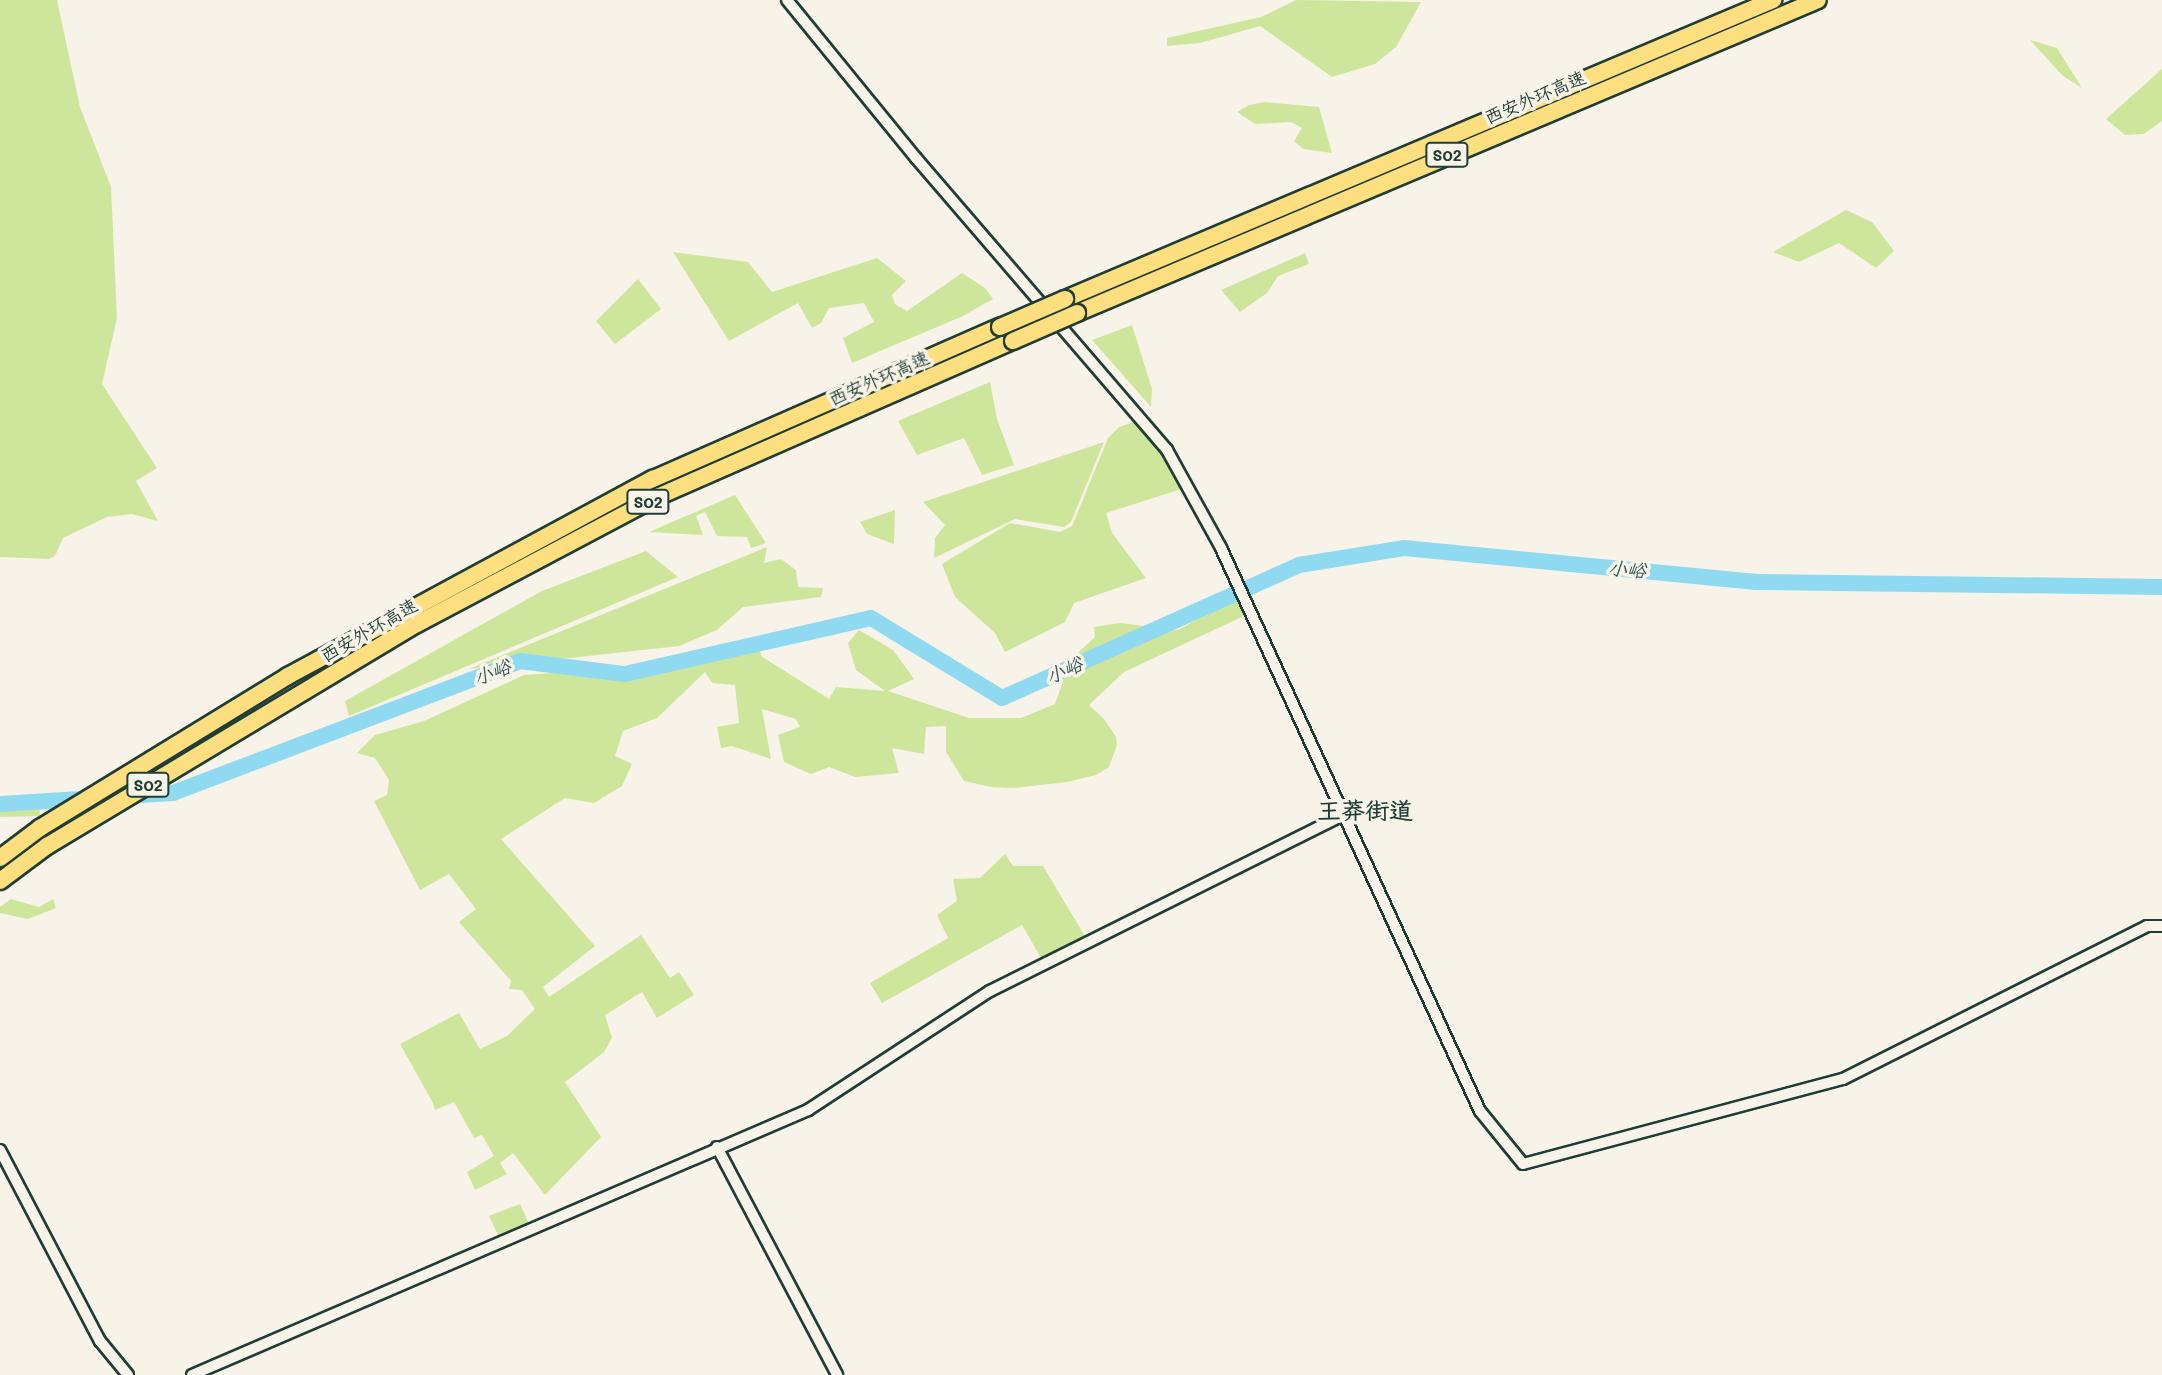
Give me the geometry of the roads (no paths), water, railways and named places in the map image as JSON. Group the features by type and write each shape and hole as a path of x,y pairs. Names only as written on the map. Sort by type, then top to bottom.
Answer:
{"highway":[{"name":"西安外环高速","path":"0,858 40,828 288,676 653,479 1065,299 1773,0"},
{"name":"西安外环高速","path":"0,881 47,846 299,692 416,624 657,497 1077,313 1818,0"}],"street":[{"path":"787,0 916,158 1167,450 1221,548 1259,636 1480,1111 1522,1164 1843,1079 2147,926 2162,926"},
{"path":"192,1375 808,1110 990,991 1343,815"},
{"path":"717,1147 837,1375"},
{"path":"0,1150 100,1341 128,1375"}],"waterway":[{"name":"小峪","path":"0,804 173,793 520,661 625,674 871,618 1002,698 1299,565 1404,548 1756,582 2162,587"}],"district":[{"name":"王莽街道","path":"1365,810"}]}
